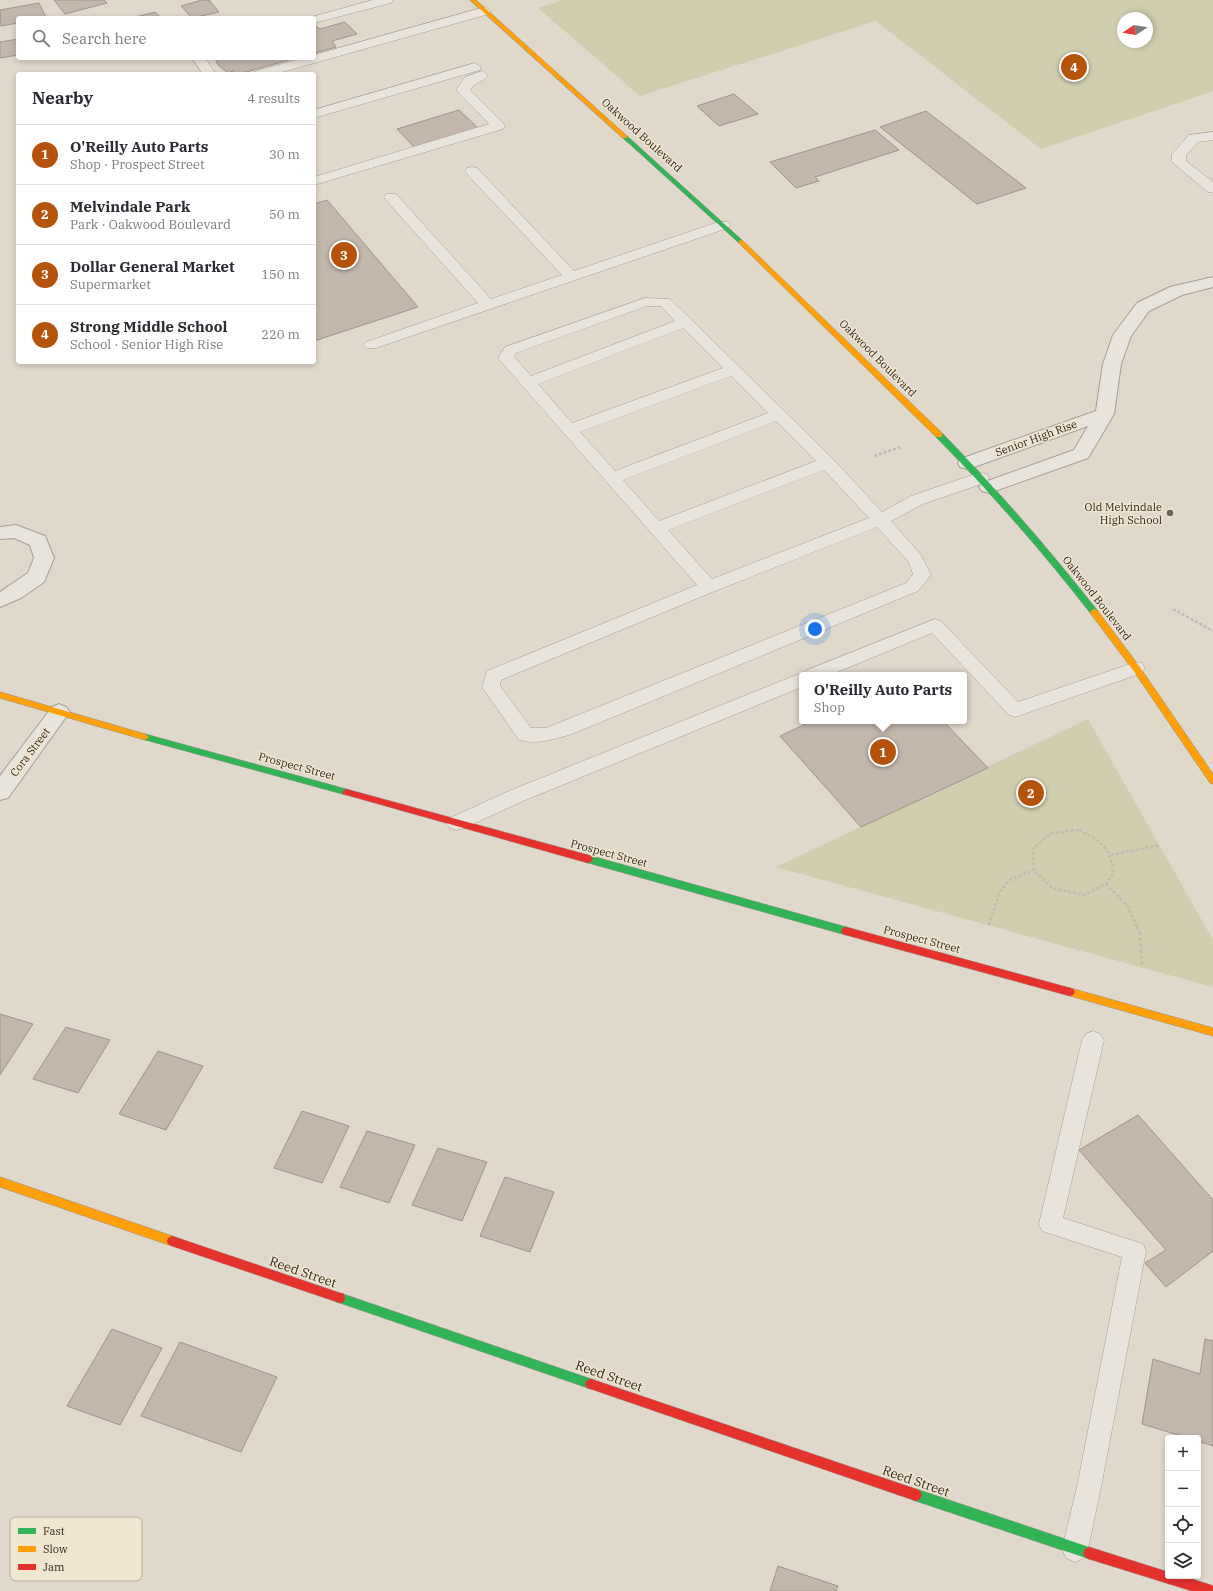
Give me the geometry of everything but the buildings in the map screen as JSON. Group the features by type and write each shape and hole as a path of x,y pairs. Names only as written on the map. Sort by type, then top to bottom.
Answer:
{"street":[{"name":"Oakwood Boulevard","path":"473,0 763,261 967,463 1027,530 1076,589 1136,668 1213,781"},
{"name":"Senior High Rise","path":"985,483 1081,454 1105,414 1112,364 1122,335 1143,307 1176,291 1213,282"},
{"name":"Senior High Rise","path":"967,463 1105,414"},
{"path":"0,533 16,531 38,541 44,558 37,577 14,593 0,600"},
{"name":"Prospect Street","path":"0,695 1213,1032"},
{"name":"Cora Street","path":"0,792 59,712"},
{"name":"Reed Street","path":"0,1182 1075,1548 1211,1591"}],"lane":[{"path":"316,18 387,0"},
{"path":"316,59 485,11"},
{"path":"200,60 208,72"},
{"path":"268,72 311,60"},
{"path":"316,113 479,71 462,90 498,126 316,180"},
{"path":"1213,136 1194,138 1179,154 1179,162 1213,190"},
{"path":"472,172 571,276"},
{"path":"391,196 488,305"},
{"path":"370,345 723,225"},
{"path":"709,587 506,358 510,350 645,302 665,302 827,463 880,520 917,565 922,575 912,587 565,729 546,735 526,735 491,687 493,676 709,587 880,520 917,500 985,483"},
{"path":"527,383 685,322"},
{"path":"569,430 733,370"},
{"path":"612,478 778,415"},
{"path":"656,528 827,463"},
{"path":"820,672 935,625 1015,710 1136,668"},
{"path":"457,823 516,796 799,681"},
{"path":"1075,1548 1089,1487 1134,1251 1050,1224 1093,1040"}],"path":[{"path":"874,456 901,447"},
{"path":"1173,609 1213,631"},
{"path":"1079,830 1098,839 1111,855 1114,873 1106,884 1084,895 1052,888 1034,870 1033,849 1051,833 1079,830"},
{"path":"1111,855 1160,845"},
{"path":"989,925 999,893 1009,880 1034,870"},
{"path":"1106,884 1126,905 1140,934 1142,967"}],"shaded area":[{"path":"563,0 1213,0 1213,91 1041,149 876,21 640,96 538,8"},
{"path":"1088,719 1213,940 1213,987 776,867"}],"traffic: fast":[{"path":"625,137 741,242"},
{"path":"939,435 980,477 1019,521 1094,612"},
{"path":"145,737 346,792"},
{"path":"588,859 846,931"},
{"path":"340,1298 591,1384"},
{"path":"916,1495 1089,1553"}],"traffic: slow":[{"path":"473,0 625,137"},
{"path":"741,242 939,435"},
{"path":"1094,612 1136,668 1213,781"},
{"path":"0,695 145,737"},
{"path":"1070,992 1213,1032"},
{"path":"0,1182 172,1241"}],"traffic: jam":[{"path":"346,792 588,859"},
{"path":"846,931 1070,992"},
{"path":"172,1241 340,1298"},
{"path":"591,1384 916,1495"},
{"path":"1089,1553 1211,1591"}],"place":[{"name":"Strong Middle School","path":"1074,67"},
{"name":"Dollar General Market","path":"344,255"},
{"name":"Old Melvindale High School","path":"1170,513"},
{"name":"O'Reilly Auto Parts","path":"883,752"},
{"name":"Melvindale Park","path":"1031,793"}]}
